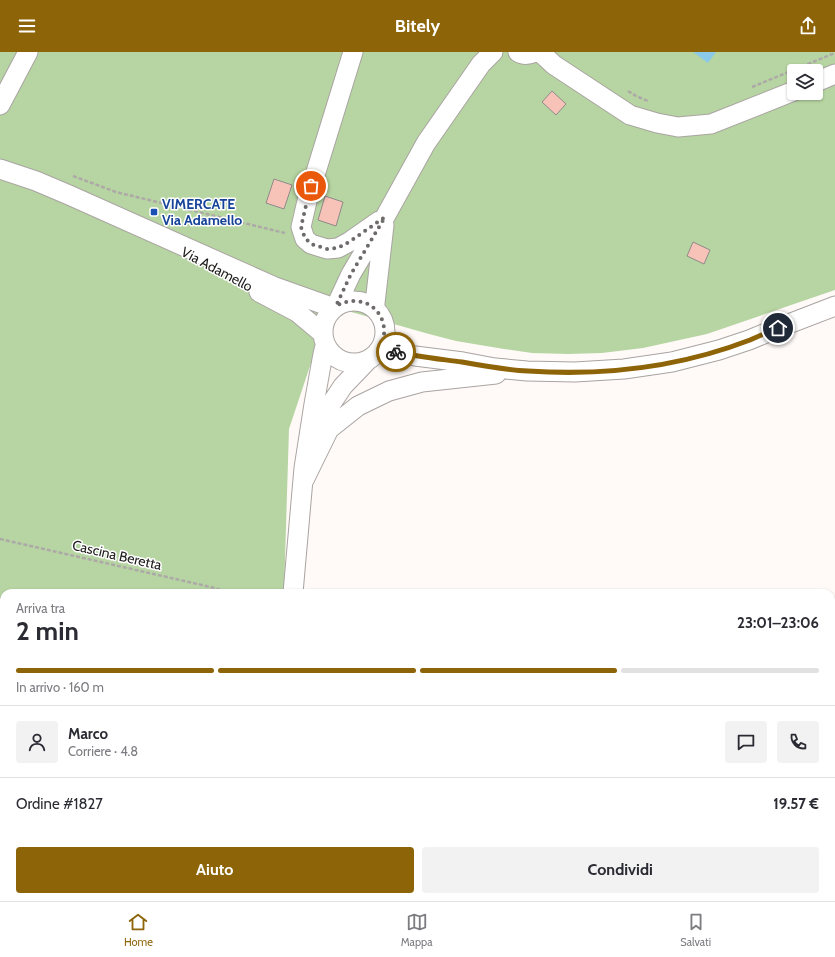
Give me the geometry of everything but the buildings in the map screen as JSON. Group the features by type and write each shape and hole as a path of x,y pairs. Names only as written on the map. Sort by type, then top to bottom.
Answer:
{"street":[{"path":"0,105 28,52"},
{"path":"353,52 307,201 301,227 305,238 311,244 327,249 338,248 385,217"},
{"path":"335,307 351,274 426,143 481,64 492,52"},
{"path":"518,52 523,54 535,52"},
{"path":"540,52 554,65 630,115 657,124 678,127 711,124 787,94"},
{"path":"823,79 835,74"},
{"name":"Via Adamello","path":"0,169 36,181 275,287 335,307"},
{"name":"Via Adamello","path":"107,212 297,312 324,339"},
{"path":"375,309 374,303 385,217"},
{"path":"293,589 303,475 323,354 325,319 335,307 342,303 356,301 369,305 375,309 383,321 385,335 383,343 374,355 343,386 321,419 303,475"},
{"path":"324,339 329,352 335,357 354,363 374,355 383,349 415,356 495,368 527,371 608,371 672,362 703,354 734,345 835,306"},
{"path":"384,327 400,339 420,348 463,362"},
{"path":"303,475 329,429 358,406 389,391 422,382 527,371"}],"path":[{"path":"749,88 835,53"},
{"path":"624,88 636,96 650,101"},
{"path":"72,175 116,192 305,238"},
{"name":"Cascina Beretta","path":"0,539 218,589"}],"green space":[{"path":"0,52 835,52 835,290 707,334 643,348 602,353 532,353 456,341 330,306 289,429 284,589 0,589"}],"water":[{"path":"693,52 716,52 708,63"}],"way so far":[{"path":"311,186 301,227 305,238 311,244 327,249 338,248 385,217 351,274 336,306 349,301 356,301 363,302 375,309 383,321 385,335 379,350 383,349 396,352"}],"place":[{"name":"VIMERCATE Via Adamello","path":"154,212"}],"route":[{"path":"396,352 495,368 527,371 608,371 672,362 734,345 778,328"}]}
